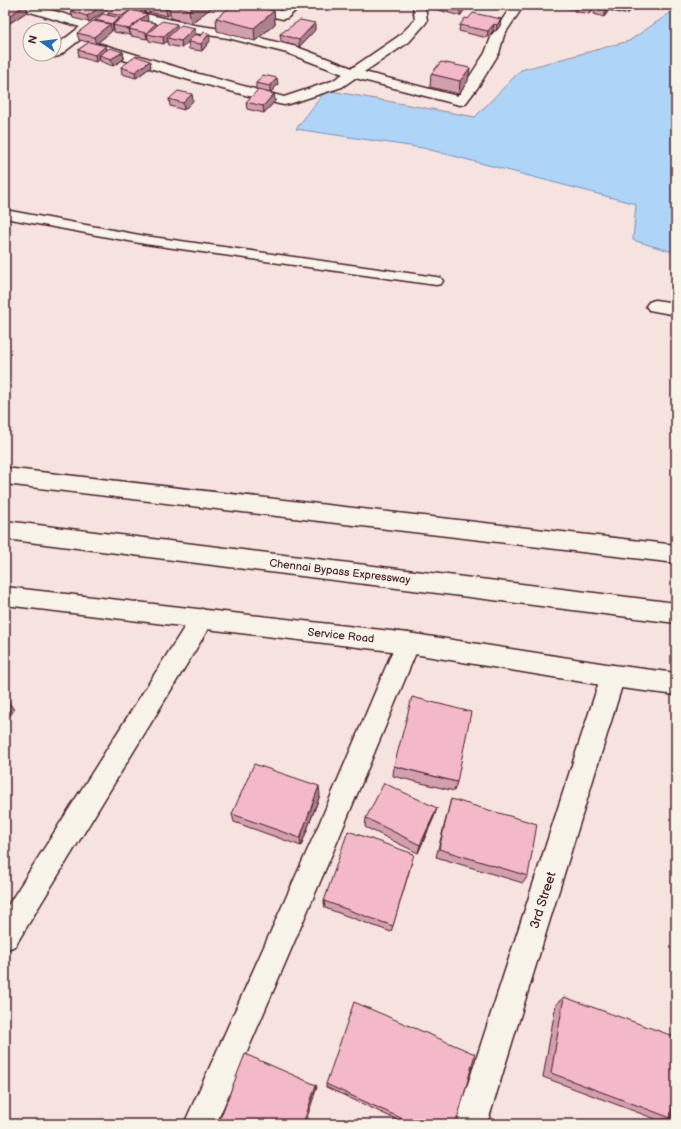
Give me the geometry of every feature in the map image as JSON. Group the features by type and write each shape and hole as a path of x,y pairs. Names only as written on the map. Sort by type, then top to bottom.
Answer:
{"main road":[{"path":"21,5 90,26"},
{"path":"239,5 283,15 296,5"},
{"path":"72,40 194,77 284,101 337,84 404,39 421,21 419,5"},
{"path":"62,47 112,10 194,29 228,34 292,50 353,73 460,100 471,87 492,53 498,35 518,5"},
{"path":"609,5 624,9"},
{"path":"655,306 676,309"},
{"path":"5,476 676,554"},
{"name":"Chennai Bypass Expressway","path":"5,530 676,612"},
{"name":"Service Road","path":"5,596 408,643 613,676 676,684"},
{"path":"5,936 202,619"},
{"path":"200,1124 326,838 408,643"},
{"name":"3rd Street","path":"471,1124 613,676"}],"lane":[{"path":"5,214 145,240 436,281"}],"water":[{"path":"676,9 676,253 633,240 636,204 423,148 296,129 326,90 475,117 521,70 629,41"}],"building":[{"path":"8,5 25,5 8,17 5,16 5,7"},
{"path":"81,5 103,5 87,16 71,11"},
{"path":"170,5 196,5 189,10"},
{"path":"233,5 248,5 274,11 254,28 216,18"},
{"path":"445,5 464,5 460,9"},
{"path":"579,5 593,5 591,8"},
{"path":"597,5 609,5 606,10 595,8"},
{"path":"116,7 130,10 122,16 108,13"},
{"path":"131,10 147,14 129,29 113,25"},
{"path":"473,13 501,19 497,25 494,24 488,31 460,25 465,18 468,19"},
{"path":"103,14 120,18 112,24 95,20"},
{"path":"140,20 156,23 146,33 129,29"},
{"path":"300,20 315,23 299,40 280,34"},
{"path":"93,21 110,24 94,37 77,33"},
{"path":"162,21 177,24 163,37 147,34"},
{"path":"181,25 195,28 181,41 167,38"},
{"path":"204,32 209,34 201,44 188,42 195,34 201,36"},
{"path":"89,42 106,46 95,55 78,50"},
{"path":"110,48 123,52 111,59 99,55"},
{"path":"136,56 150,61 135,72 121,67"},
{"path":"441,62 470,68 460,81 431,74"},
{"path":"263,75 277,78 270,86 256,83"},
{"path":"258,90 274,94 263,106 246,102"},
{"path":"178,91 192,94 183,103 169,99"},
{"path":"412,697 471,712 457,782 394,766"},
{"path":"254,764 319,786 300,838 232,814"},
{"path":"384,783 437,808 420,845 366,818"},
{"path":"451,799 537,824 528,876 439,849"},
{"path":"348,831 414,854 393,926 324,901"},
{"path":"564,997 676,1037 676,1067 671,1118 551,1073"},
{"path":"354,1002 475,1054 456,1124 414,1124 326,1084"},
{"path":"245,1054 316,1085 303,1124 218,1124"}]}
